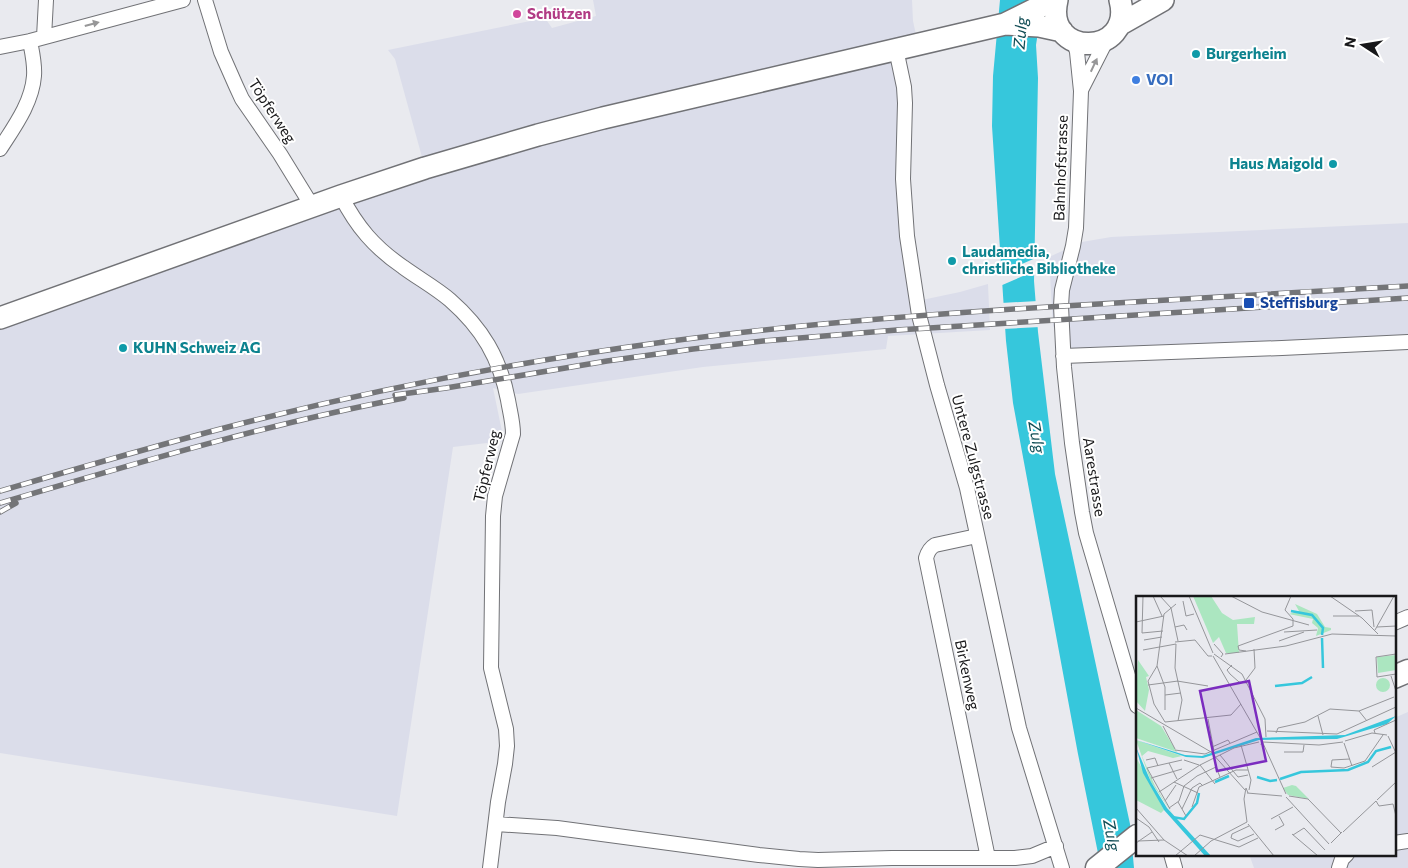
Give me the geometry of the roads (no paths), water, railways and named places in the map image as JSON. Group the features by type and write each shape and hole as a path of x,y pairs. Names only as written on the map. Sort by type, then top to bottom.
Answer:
{"highway":[{"path":"1396,676 1408,671"},
{"path":"1097,868 1136,837"}],"main road":[{"path":"0,318 312,206 425,168 570,127 896,48 996,26 1052,0"},
{"path":"1056,0 1056,18 1062,33"},
{"path":"1113,32 1122,12 1120,0"},
{"path":"996,26 1062,33 1082,44 1099,43 1163,0"}],"street":[{"path":"44,37 46,0"},
{"path":"0,47 30,41 183,0"},
{"name":"Töpferweg","path":"205,0 221,52 242,99 280,154 312,206"},
{"name":"Bahnhofstrasse","path":"1081,91 1113,32"},
{"name":"Bahnhofstrasse","path":"1062,33 1077,52 1081,91 1073,246"},
{"path":"0,149 25,107 32,87 34,63 30,41"},
{"name":"Untere Zulgstrasse","path":"896,48 904,87 903,195 916,301 929,355 967,488 1019,728 1062,868"},
{"name":"Töpferweg","path":"342,196 355,221 366,236 384,253 448,298 465,313 492,349 506,390 513,434 495,496 492,525 491,668 506,729 507,746 490,868"},
{"name":"Aarestrasse","path":"1073,246 1062,290 1061,320 1072,443 1082,512 1098,576 1136,703"},
{"path":"1063,356 1408,342"},
{"name":"Birkenweg","path":"977,536 936,545 931,548 926,558 988,858"},
{"path":"1396,622 1408,617"},
{"path":"496,824 557,828 799,859 1015,858 1032,856 1056,846"},
{"path":"1339,868 1345,856"}],"water":[{"name":"Zulg","path":"1000,0 1043,0 1036,45 1038,78 1034,281 1038,332 1055,474 1130,824 1134,868 1101,868 1013,403 1006,341 992,126 993,76"}],"railway":[{"path":"0,491 199,435 336,401 444,378 609,350 764,330 914,316 1408,286"},
{"path":"395,395 607,361 763,341 897,330 1408,298"},
{"path":"0,503 251,432 404,398"},
{"path":"0,512 16,503"}],"place":[{"name":"Schützen","path":"517,14"},
{"name":"Burgerheim","path":"1196,54"},
{"name":"VOI","path":"1136,80"},
{"name":"Haus Maigold","path":"1333,164"},
{"name":"Laudamedia, christliche Bibliotheke","path":"952,261"},
{"name":"Steffisburg","path":"1249,303"},
{"name":"KUHN Schweiz AG","path":"123,348"}]}
